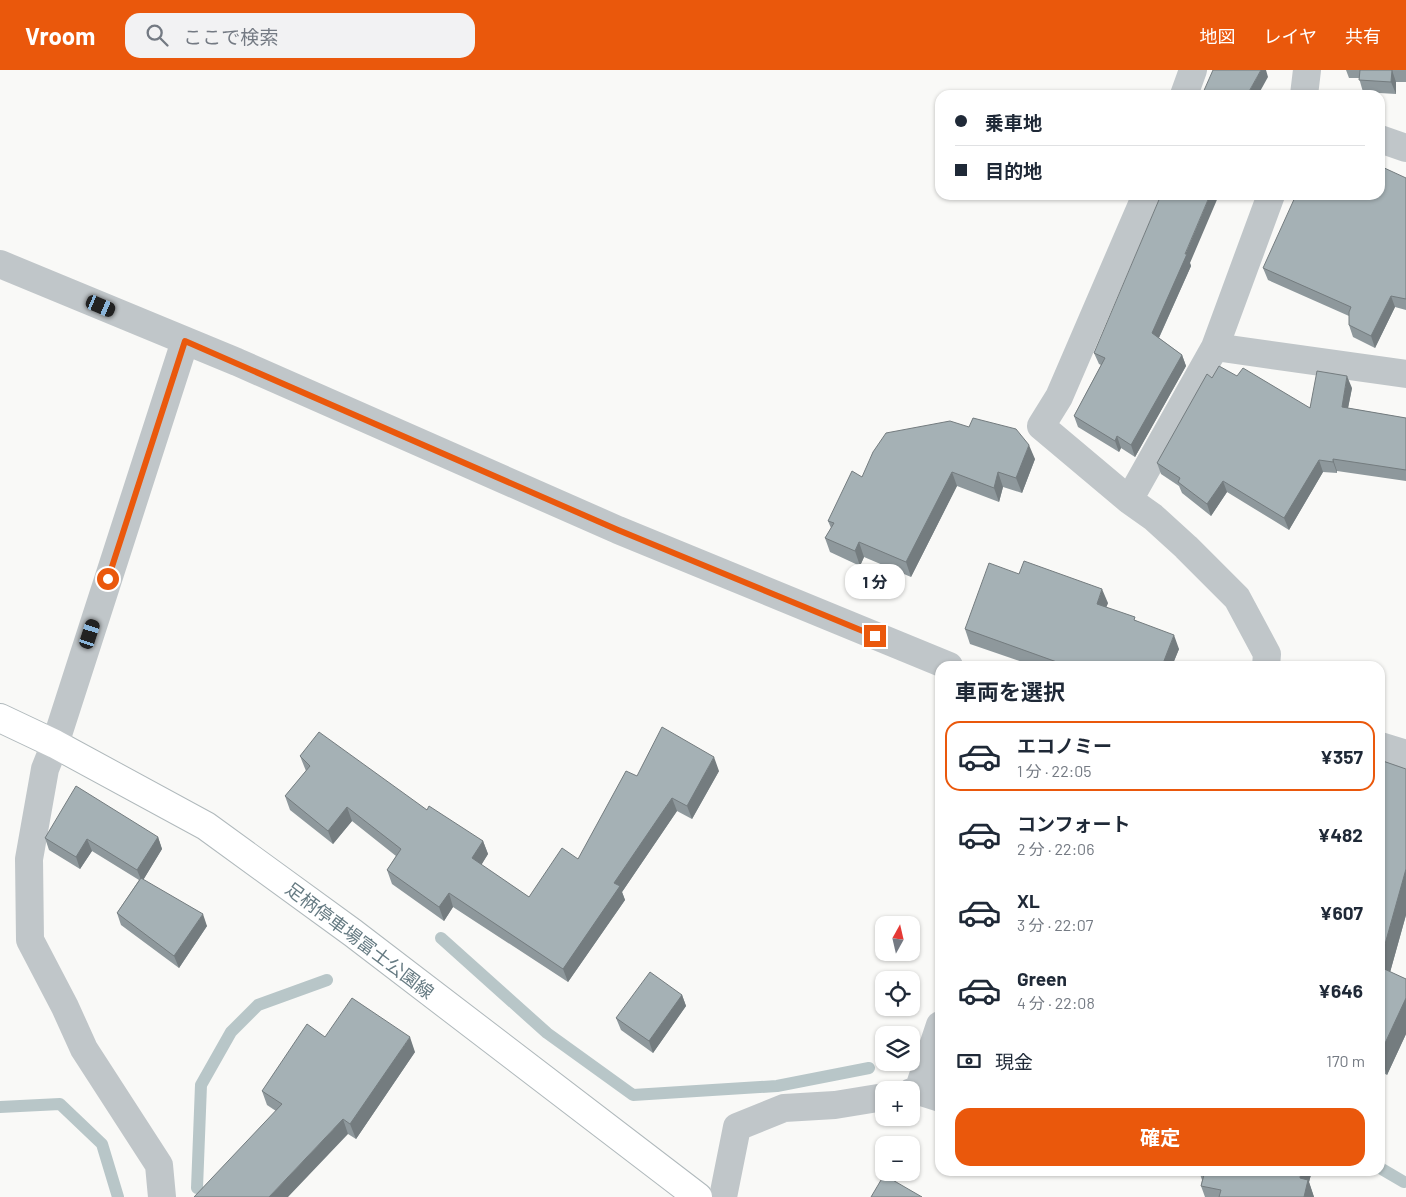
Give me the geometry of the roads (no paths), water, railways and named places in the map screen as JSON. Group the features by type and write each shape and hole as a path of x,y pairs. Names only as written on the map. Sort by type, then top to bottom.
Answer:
{"main road":[{"name":"足柄停車場富士公園線","path":"0,718 55,744 206,826 353,933 698,1197"}],"street":[{"path":"1186,90 1193,70"},
{"path":"1305,90 1307,70"},
{"path":"1385,141 1406,148"},
{"path":"1144,200 1059,397 1042,426 1129,500 1153,517 1186,547 1236,598 1267,654 1266,661"},
{"path":"1129,500 1214,347 1269,200"},
{"path":"0,264 185,341 618,530 937,661"},
{"path":"162,1197 159,1165 84,1050 65,1007 30,940 29,859 45,769 55,744 185,341"},
{"path":"1214,347 1406,374"},
{"path":"1385,748 1406,754"},
{"path":"923,1094 935,1045"},
{"path":"723,1197 737,1127 784,1108 835,1105 875,1098"}],"waterway":[{"path":"441,938 547,1033 633,1095 777,1086 869,1068"},
{"path":"197,1188 201,1085 231,1032 258,1005 327,980"},
{"path":"0,1107 60,1104 102,1144 118,1197"},
{"path":"1385,1171 1404,1182"}]}
